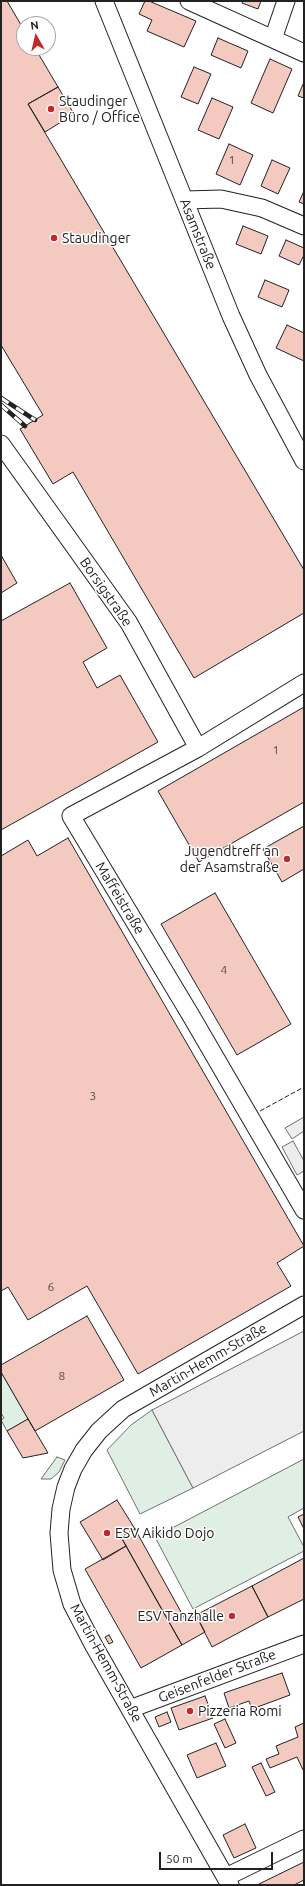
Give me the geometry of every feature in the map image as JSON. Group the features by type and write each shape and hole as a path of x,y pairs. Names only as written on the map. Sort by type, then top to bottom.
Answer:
{"street":[{"name":"Asamstraße","path":"104,1 231,316 299,447 304,461"},
{"path":"189,1 304,53"},
{"path":"273,39 286,1"},
{"path":"185,200 221,199 262,208 304,226"},
{"name":"Borsigstraße","path":"1,444 129,624 198,748"},
{"name":"Maffeistraße","path":"304,683 198,748 71,816 190,1014 304,1210"},
{"name":"Martin-Hemm-Straße","path":"228,1881 79,1619 72,1604 62,1570 59,1533 61,1509 66,1487 73,1469 84,1450 99,1431 123,1409 304,1305"},
{"name":"Geisenfelder Straße","path":"130,1709 304,1644"},
{"path":"228,1881 304,1839"}],"green space":[{"path":"1,1372 28,1419 7,1431 1,1420 4,1418 1,1413"},
{"path":"152,1410 193,1488 140,1514 107,1450 131,1425"},
{"path":"57,1457 65,1460 59,1472 51,1479 41,1479"},
{"path":"304,1459 304,1508 288,1517 304,1547 304,1551 193,1609 155,1537"}],"shaded area":[{"path":"304,1117 304,1131 292,1139 285,1128"},
{"path":"293,1141 304,1161 304,1171 297,1175 282,1147"},
{"path":"304,1331 304,1431 193,1488 152,1410"}],"building":[{"name":"Staudinger","path":"1,1 7,1 16,16 16,56 40,56 58,87 28,104 304,570 304,613 194,678 73,472 53,484 20,429 43,415 1,345"},
{"path":"145,1 149,1 196,21 184,47 147,31 152,20 139,14"},
{"path":"243,1 261,1 258,9 242,3"},
{"path":"218,38 248,51 241,68 211,55"},
{"path":"270,59 292,69 273,113 251,103"},
{"path":"194,67 211,74 198,104 181,97"},
{"path":"304,82 304,98 298,96"},
{"name":"Staudinger Büro / Office","path":"58,87 74,114 45,132 28,104"},
{"path":"212,98 233,107 219,139 198,130"},
{"path":"229,144 253,155 240,185 216,174"},
{"path":"272,160 290,168 278,194 261,186"},
{"path":"304,191 304,204 299,202"},
{"path":"243,226 268,236 261,254 236,244"},
{"path":"286,240 304,248 304,255 299,265 279,256"},
{"path":"265,280 289,290 282,307 258,297"},
{"path":"287,325 304,333 304,361 276,348"},
{"path":"1,555 17,583 1,593"},
{"path":"70,583 107,648 83,662 97,688 120,675 158,742 1,830 1,621"},
{"path":"304,707 304,802 199,862 158,791"},
{"name":"Jugendtreff an der Asamstraße","path":"304,826 304,869 282,882 263,849"},
{"path":"68,838 304,1246 277,1263 291,1286 138,1374 87,1286 28,1320 8,1287 1,1291 1,856 28,840 37,856"},
{"path":"215,893 291,1024 237,1055 161,924"},
{"path":"87,1316 124,1380 35,1431 1,1372 1,1365"},
{"path":"28,1419 48,1453 23,1458 7,1431"},
{"name":"ESV Aikido Dojo","path":"117,1500 135,1529 121,1537 126,1546 103,1560 80,1522"},
{"path":"304,1514 304,1529 298,1517"},
{"path":"135,1529 186,1621 196,1615 205,1632 182,1645 121,1537"},
{"path":"126,1546 182,1645 141,1668 85,1569"},
{"path":"304,1558 304,1599 268,1617 252,1586"},
{"name":"ESV Tanzhalle","path":"252,1586 268,1617 212,1647 196,1615"},
{"path":"109,1635 113,1642 109,1644 105,1637"},
{"path":"282,1673 290,1695 252,1709 249,1701 229,1708 224,1693"},
{"path":"205,1696 213,1718 179,1730 171,1708"},
{"path":"167,1712 171,1722 159,1727 155,1717"},
{"path":"225,1719 236,1743 225,1748 214,1724"},
{"path":"304,1723 304,1769 303,1770 297,1757 270,1768 266,1759 279,1754 276,1746 298,1737 295,1727"},
{"path":"216,1743 226,1766 197,1778 187,1755"},
{"path":"261,1763 275,1792 266,1796 252,1767"},
{"path":"245,1824 256,1848 234,1858 223,1835"},
{"path":"304,1862 304,1880 294,1885 259,1885 259,1884"}],"railway":[{"path":"1,398 35,420"},
{"path":"1,405 25,426"}],"fence":[{"path":"260,1111 304,1087"}],"place":[{"name":"Staudinger Büro / Office","path":"51,109"},
{"name":"Staudinger","path":"54,238"},
{"name":"Jugendtreff an der Asamstraße","path":"287,859"},
{"name":"ESV Aikido Dojo","path":"107,1533"},
{"name":"ESV Tanzhalle","path":"232,1616"},
{"name":"Pizzeria Romi","path":"190,1711"}]}
